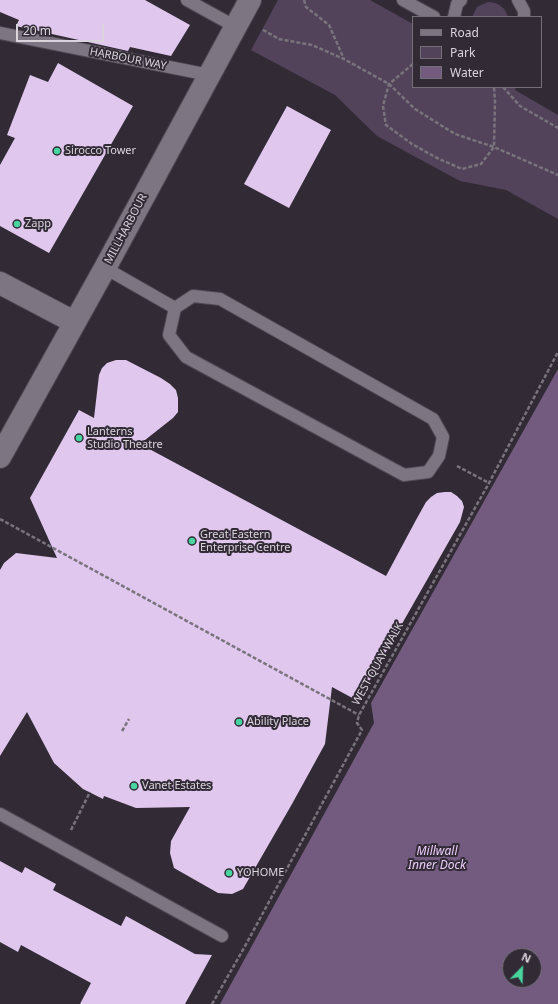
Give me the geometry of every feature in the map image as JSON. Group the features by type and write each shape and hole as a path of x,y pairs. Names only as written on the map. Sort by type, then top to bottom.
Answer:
{"street":[{"name":"MILLHARBOUR","path":"0,457 105,268 242,14"},
{"path":"0,283 74,322"}],"lane":[{"path":"187,0 242,14"},
{"path":"403,0 432,16"},
{"path":"454,16 457,4 461,0"},
{"path":"518,0 524,11 524,16"},
{"name":"HARBOUR WAY","path":"0,33 209,75"},
{"path":"105,268 175,308"},
{"path":"193,296 220,299 433,418 443,437 439,456 428,472 404,475 186,357 169,335 175,308 193,296"},
{"path":"0,814 222,936"}],"path":[{"path":"304,0 306,7 329,26 344,59"},
{"path":"242,14 279,39 312,45 344,59 389,84 416,109 455,134 494,147 558,175"},
{"path":"412,65 389,84 383,106 386,125 412,144 437,158 462,169 481,164 494,147 494,88"},
{"path":"504,88 520,106 558,128"},
{"name":"WEST QUAY WALK","path":"212,1004 362,730 356,722 359,715 489,483 558,352"},
{"path":"439,456 489,483"},
{"path":"0,519 359,715"},
{"path":"122,731 129,719"},
{"path":"62,848 90,792"}],"green space":[{"path":"278,0 370,0 412,23 412,88 516,88 515,90 558,115 558,219 506,190 460,181 377,136 335,95 251,50"},
{"path":"488,2 495,3 501,6 508,16 472,16 477,7"}],"water":[{"name":"Millwall Inner Dock","path":"558,369 558,1004 220,1004 374,723 371,703"}],"building":[{"path":"0,0 145,0 190,25 171,56 130,47 128,51 16,26 19,20 0,12"},
{"name":"Sirocco Tower","path":"58,63 133,106 49,253 0,226 0,165 15,138 7,135 30,75 48,82"},
{"path":"287,106 331,130 289,208 244,184"},
{"path":"116,360 126,360 161,378 176,390 178,398 178,412 173,418 140,444 386,576 426,502 431,497 437,493 451,492 462,501 464,507 460,522 358,701 332,687 325,744 243,889 232,894 218,893 174,868 170,853 171,841 190,807 136,808 104,796 103,799 83,789 54,763 27,712 0,756 0,570 4,563 16,553 57,558 30,498 79,410 94,418 99,375 102,368 107,363"},
{"path":"0,861 22,873 25,867 56,884 53,890 121,926 126,916 195,954 212,955 185,1004 80,1004 91,983 21,945 18,952 0,942"}],"place":[{"name":"Sirocco Tower","path":"57,151"},
{"name":"Zapp","path":"17,224"},
{"name":"Lanterns Studio Theatre","path":"79,438"},
{"name":"Great Eastern Enterprise Centre","path":"192,541"},
{"name":"Ability Place","path":"239,722"},
{"name":"Vanet Estates","path":"134,786"},
{"name":"YOHOME","path":"229,873"}]}
